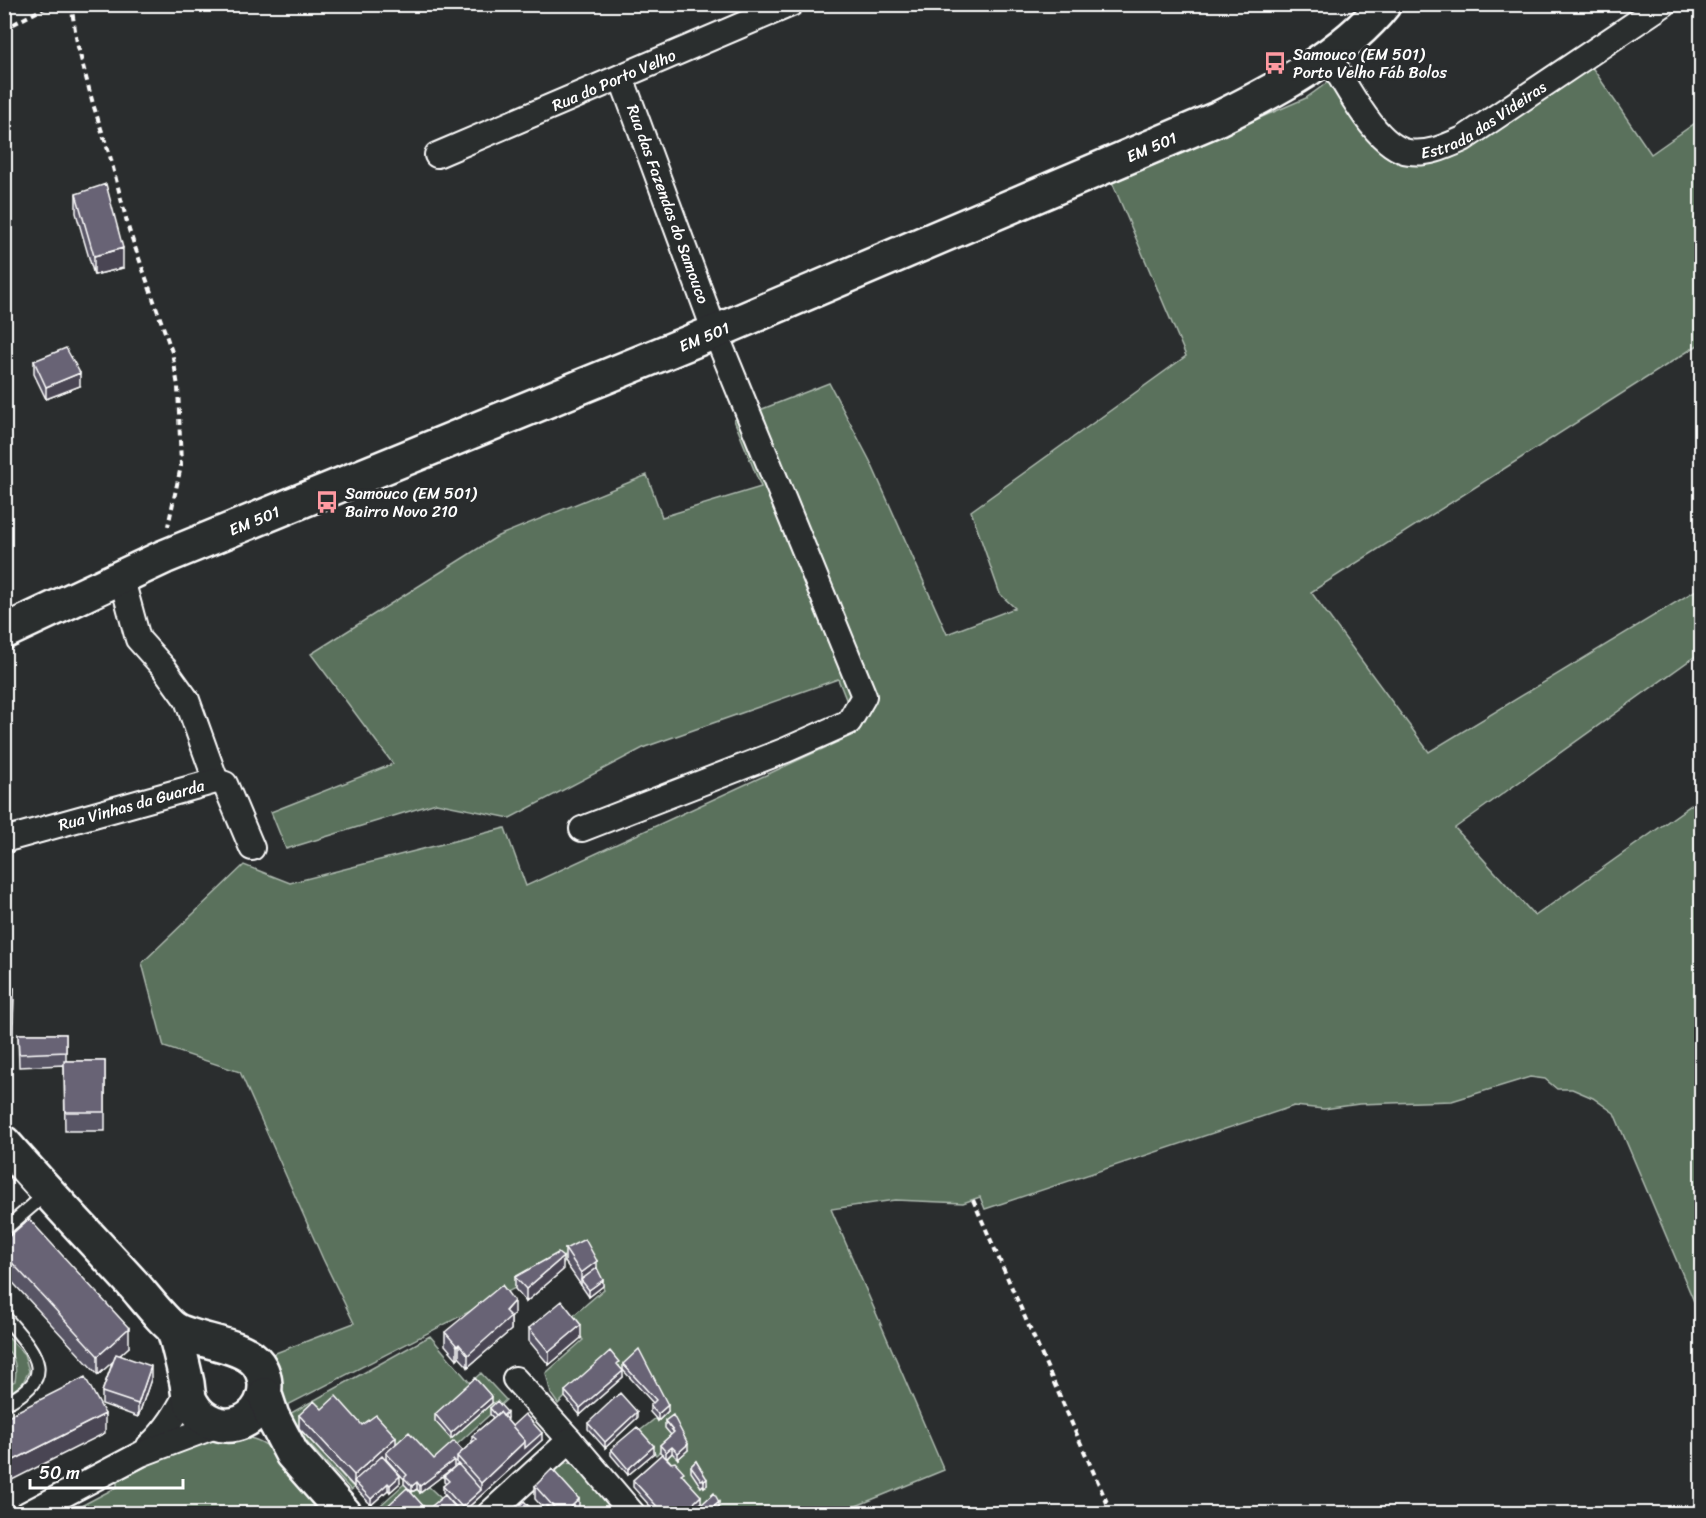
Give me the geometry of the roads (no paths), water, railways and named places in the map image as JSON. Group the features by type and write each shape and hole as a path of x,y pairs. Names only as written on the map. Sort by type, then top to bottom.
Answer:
{"main road":[{"name":"EM 501","path":"4,632 164,556 715,332 1219,118 1262,97 1300,74 1370,23 1384,4"},
{"path":"4,1143 174,1329 226,1348"},
{"path":"174,1329 191,1403 197,1413 207,1420 266,1439 292,1454"},
{"path":"187,1388 189,1374 195,1363 204,1354 215,1349 238,1349 257,1362 266,1383 265,1395 256,1412 248,1419 224,1425"},
{"path":"265,1395 272,1416 292,1454 345,1514"}],"street":[{"name":"Rua do Porto Velho","path":"437,155 791,4"},
{"name":"Estrada das Videiras","path":"1327,55 1368,121 1386,142 1409,152 1439,150 1463,139 1664,4"},
{"name":"Rua das Fazendas do Samouco","path":"582,828 786,750 849,722 864,696 715,332 621,77"},
{"path":"121,576 138,639 164,668 187,700 216,781"},
{"name":"Rua Vinhas da Guarda","path":"4,840 216,781 225,784 252,848"},
{"path":"515,1379 616,1491 633,1514"},
{"path":"141,1454 161,1436 172,1421 187,1388"},
{"path":"27,1514 141,1454 224,1425"},
{"path":"489,1514 570,1440"}],"lane":[{"path":"6,1230 48,1191"},
{"path":"4,1316 35,1354 39,1368 36,1382 24,1395 4,1404"}],"place":[{"name":"Samouco (EM 501) Porto Velho Fáb Bolos","path":"1275,63"},
{"name":"Samouco (EM 501) Bairro Novo 210","path":"327,502"}]}
